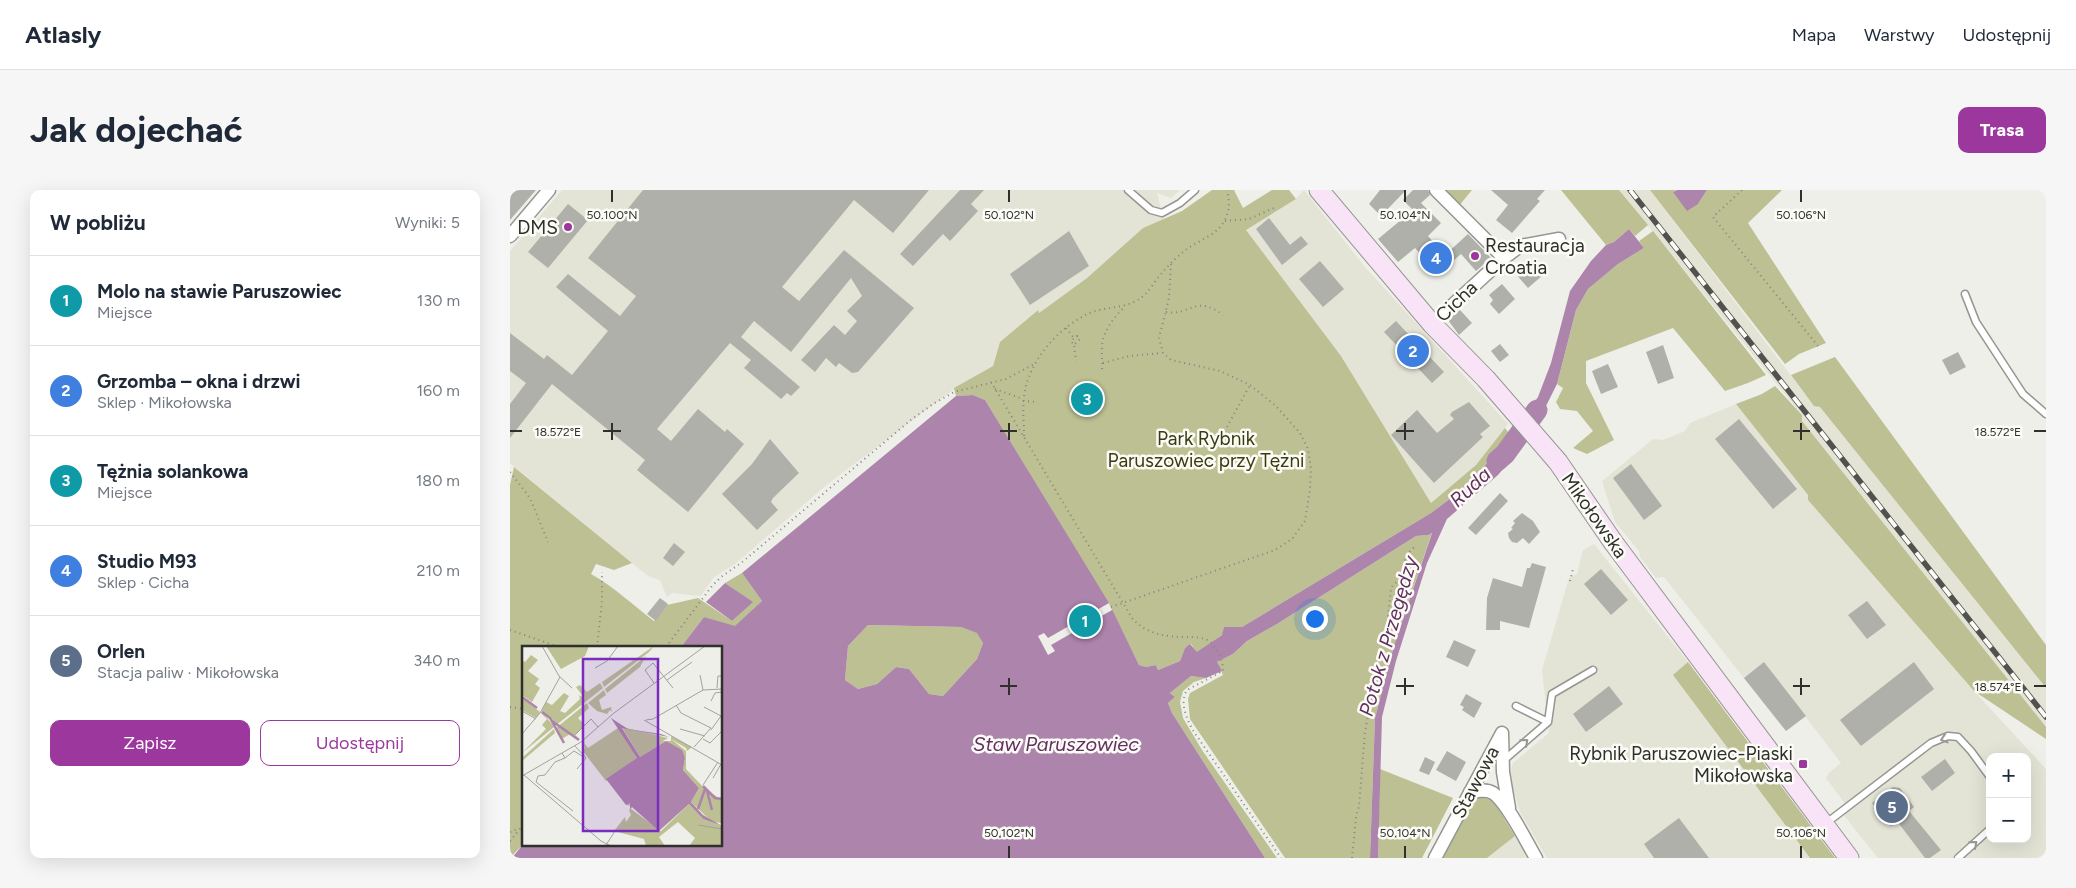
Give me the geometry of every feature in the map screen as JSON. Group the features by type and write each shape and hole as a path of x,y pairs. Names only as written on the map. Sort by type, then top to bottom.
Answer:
{"main road":[{"name":"Mikołowska","path":"1319,190 1432,324 1540,439 1566,472 1613,542 1849,858"}],"street":[{"path":"510,236 549,190"},
{"path":"1436,190 1504,258"},
{"name":"Cicha","path":"1432,324 1504,258 1520,246 1559,239"},
{"name":"Stawowa","path":"1435,858 1502,733 1502,762"},
{"path":"1500,793 1502,762"},
{"path":"1483,768 1500,793 1536,858"},
{"path":"1470,792 1487,791 1500,793"}],"lane":[{"path":"1128,190 1151,210 1162,213 1180,203 1195,190"},
{"path":"1965,294 1976,322 2020,390 2027,399 2046,414"},
{"path":"1502,762 1548,722 1552,694 1593,670"},
{"path":"1516,706 1548,722"},
{"path":"1824,825 1931,744 1948,736 1958,737 1986,772"},
{"path":"1958,858 1986,832"}],"path":[{"path":"1024,438 1023,400 1027,381 1034,364 1049,345 1066,328 1093,312 1126,305 1145,295 1187,248 1215,232 1225,221 1230,205 1227,190"},
{"path":"1742,190 1713,218 1818,346"},
{"path":"1225,221 1250,219 1274,208"},
{"path":"1111,607 1118,603 1261,556 1284,545 1301,529 1307,513 1311,468 1308,449 1300,433 1276,406 1250,385 1220,371 1171,360 1163,353 1160,338 1166,312 1171,264"},
{"path":"1102,368 1101,350 1103,336 1109,324 1126,305"},
{"path":"1166,312 1181,311 1199,305 1222,315"},
{"path":"1066,328 1075,338 1077,336 1080,340 1074,345"},
{"path":"1075,338 1071,341 1074,345 1076,361"},
{"path":"1103,363 1129,356 1163,353"},
{"path":"667,646 717,581 741,564 912,419 954,392 1006,379 1034,364"},
{"path":"991,382 1132,618 1140,626 1158,634 1206,639 1211,642 1222,660 1223,671 1187,690 1184,698 1185,714 1194,732 1281,858"},
{"path":"1227,427 1250,385"},
{"path":"995,388 1023,400 1038,402"},
{"path":"510,472 530,498 548,542"},
{"path":"1352,858 1359,806 1365,732 1376,672 1386,635 1391,589 1393,583 1399,580 1404,561 1416,546"},
{"path":"1570,581 1573,569"},
{"path":"597,646 602,601 602,572"},
{"path":"510,630 556,646"},
{"path":"510,832 522,827"},
{"path":"510,841 522,827"}],"shaded area":[{"path":"562,190 1180,190 1171,198 1157,193 1164,219 1143,228 1087,278 1039,313 1037,310 1000,342 993,366 961,384 829,483 735,564 714,577 701,596 672,593 667,597 660,580 648,576 510,463 510,251"},
{"path":"1304,190 1365,267 1508,424 1476,465 1431,503 1341,356 1246,230 1296,199"},
{"path":"1619,190 1650,190 1814,406 1820,407 2046,688 2046,728 1802,421 1802,415"},
{"path":"1736,404 1808,495 1808,500 1974,691 2046,769 2046,858 1878,858 1845,817 1843,812 1846,805 1826,778 1841,763 1805,716 1786,731 1664,577 1656,578 1640,557 1639,551 1615,522 1602,481 1653,439 1663,440 1685,431 1690,423"},
{"path":"1594,544 1688,662 1674,676 1810,858 1547,858 1520,812 1512,784 1511,771 1513,763 1549,733 1542,670 1569,578 1577,574 1583,550"},
{"path":"1515,836 1528,858 1487,858"}],"green space":[{"name":"Park Rybnik Paruszowiec przy Tężni","path":"1212,190 1234,190 1243,208 1272,190 1289,190 1296,199 1246,230 1341,356 1431,503 1476,465 1505,428 1513,438 1455,495 1431,513 1242,627 1224,627 1223,634 1197,653 1191,644 1185,648 1180,661 1158,670 1156,665 1146,667 1139,665 1109,604 985,400 973,395 956,396 954,388 993,366 1000,342 1038,310 1039,313 1087,278 1143,228 1182,211"},
{"path":"1443,190 1472,190 1458,207"},
{"path":"1561,190 1619,190 1648,225 1635,236 1629,229 1614,242 1606,245"},
{"path":"1650,190 1676,190 1673,192 1698,204 1707,190 1782,190 1748,223 1826,343 1799,354 1785,364"},
{"path":"1653,231 1766,375 1725,391 1673,328 1586,361 1586,383 1614,440 1587,454 1573,448 1593,431 1577,411 1560,409 1556,402 1563,388 1557,384 1576,310 1588,289 1618,264 1644,248 1639,241"},
{"path":"1835,357 2046,645 2046,688 1820,407 1814,406 1791,375"},
{"path":"1775,386 1802,415 1802,421 2046,727 2046,739 1974,691 1808,500 1808,495 1736,404 1762,394"},
{"path":"514,467 632,563 614,570 596,564 591,574 616,590 654,621 667,605 698,598 732,621 752,602 725,583 742,573 762,601 735,627 704,617 682,646 522,646 522,845 510,858 510,485"},
{"path":"1432,532 1394,646 1375,718 1370,858 1285,858 1190,719 1188,699 1190,693 1223,675 1217,662 1233,654 1247,641 1416,536 1428,535"},
{"path":"868,625 961,627 978,633 983,643 977,659 943,696 929,694 909,669 896,667 877,684 858,689 845,680 848,646"},
{"path":"1688,662 1835,858 1810,858 1673,675"},
{"path":"1191,676 1206,678 1194,682 1183,691 1180,702 1183,718 1202,750 1277,858 1265,858 1172,713 1168,703 1175,697 1170,693"},
{"path":"1380,769 1453,798 1422,858 1378,858"},
{"path":"1479,797 1493,800 1515,836 1487,858 1443,858 1473,801"}],"water":[{"path":"1677,190 1707,190 1698,204 1687,211 1673,192"},
{"path":"1629,229 1644,248 1618,264 1588,289 1576,310 1557,384 1536,426 1527,414 1538,397 1551,363 1570,291 1591,261 1606,245 1614,242"},
{"name":"Staw Paruszowiec","path":"973,395 985,400 1109,603 1139,665 1146,667 1156,665 1158,670 1180,661 1185,648 1190,644 1197,652 1222,635 1224,627 1242,627 1431,513 1455,495 1513,438 1521,448 1498,475 1447,519 1427,563 1396,661 1382,717 1378,858 1370,858 1375,718 1394,646 1432,533 1416,536 1247,641 1233,654 1217,662 1222,671 1206,678 1191,676 1170,693 1175,697 1168,703 1172,713 1265,858 512,858 522,846 722,846 722,646 682,646 704,617 735,626 762,601 742,573 956,396","holes":["868,625 961,627 977,633 983,643 977,659 943,696 929,694 909,669 896,667 877,684 858,689 845,680 848,646"]},
{"path":"725,583 753,602 732,621 706,602"}],"pier":[{"path":"1109,603 1112,610 1051,645 1055,651 1048,655 1038,636 1044,633 1048,638"}],"building":[{"path":"510,190 536,190 510,220"},
{"path":"643,190 929,190 893,233 854,200 782,287 799,301 844,250 914,308 858,372 852,373 839,363 836,367 826,358 815,372 801,360 834,325 845,335 857,321 847,311 862,296 851,278 791,352 754,321 741,337 800,387 791,396 787,393 781,399 744,368 751,360 730,343 657,429 671,441 698,409 725,432 727,429 744,444 688,512 637,470 645,460 552,384 510,438 510,404 526,383 510,371 510,333 544,359 547,355 572,375 608,331 556,287 568,274 620,316 636,296 588,258"},
{"path":"960,190 984,190 971,204 978,211 950,241 943,234 913,266 900,254"},
{"path":"1380,190 1406,190 1381,216 1369,204"},
{"path":"1413,190 1428,190 1430,195 1421,203 1441,223 1428,236 1445,255 1468,234 1491,258 1476,271 1461,254 1438,274 1415,248 1398,262 1378,239 1413,210 1403,200"},
{"path":"1491,190 1545,190 1537,199 1540,201 1512,233 1496,220 1508,205"},
{"path":"568,204 588,220 548,268 528,252"},
{"path":"1269,218 1290,245 1301,236 1308,244 1282,265 1256,229"},
{"path":"1069,231 1089,266 1030,305 1010,274"},
{"path":"1531,260 1543,275 1528,288 1515,273"},
{"path":"1320,261 1344,289 1323,307 1299,279"},
{"path":"1502,284 1515,299 1499,314 1490,304 1493,300 1489,295"},
{"path":"1460,310 1472,323 1459,335 1448,320"},
{"path":"1396,321 1444,372 1432,383 1384,332"},
{"path":"1500,344 1509,355 1500,362 1491,351"},
{"path":"1663,345 1674,378 1658,384 1646,352"},
{"path":"1958,352 1966,367 1950,375 1942,360"},
{"path":"1608,364 1618,387 1601,394 1592,371"},
{"path":"1087,382 1093,383 1101,391 1101,403 1093,411 1087,412 1081,411 1073,403 1072,397 1073,391 1081,383"},
{"path":"1469,402 1490,426 1480,434 1483,437 1434,483 1391,435 1417,410 1437,433 1454,419 1450,415 1452,412"},
{"path":"1739,419 1797,489 1773,509 1715,439"},
{"path":"770,439 799,473 773,498 771,502 778,510 757,530 722,494 752,464"},
{"path":"1631,464 1662,506 1644,520 1613,478"},
{"path":"1500,493 1508,501 1476,535 1468,528"},
{"path":"1522,513 1533,521 1540,532 1529,544 1523,538 1517,543 1512,542 1509,538 1508,533 1513,529 1511,528 1515,523 1513,521"},
{"path":"674,543 685,552 673,566 663,558"},
{"path":"1532,563 1546,567 1529,628 1500,621 1500,630 1486,630 1487,598 1493,578 1522,587 1527,568 1530,568"},
{"path":"1601,569 1628,600 1611,615 1584,584"},
{"path":"660,598 668,604 656,621 647,614"},
{"path":"1867,601 1886,625 1867,639 1848,615"},
{"path":"1454,640 1476,650 1468,667 1446,657"},
{"path":"1764,662 1806,716 1786,731 1744,678"},
{"path":"1914,662 1934,689 1861,746 1840,720"},
{"path":"1609,686 1623,704 1586,732 1573,714"},
{"path":"1466,694 1482,703 1474,718 1462,710 1464,707 1460,705"},
{"path":"1447,751 1466,762 1456,781 1436,770"},
{"path":"1425,757 1435,762 1429,775 1419,771"},
{"path":"1945,759 1955,773 1932,791 1921,777"},
{"path":"1893,787 1900,788 1914,807 1909,811 1941,850 1930,858 1925,858 1897,821 1891,826 1872,803"},
{"path":"1679,818 1709,858 1654,858 1644,844"}],"waterway":[{"name":"Ruda","path":"1497,461 1505,454 1537,410"}],"railway":[{"path":"1630,190 2046,717"}],"place":[{"name":"DMS","path":"568,227"},
{"name":"Restauracja Croatia","path":"1475,256"},
{"name":"Studio M93","path":"1436,258"},
{"name":"Grzomba – okna i drzwi","path":"1413,351"},
{"name":"Tężnia solankowa","path":"1087,399"},
{"name":"Molo na stawie Paruszowiec","path":"1085,621"},
{"name":"Rybnik Paruszowiec-Piaski Mikołowska","path":"1803,764"},
{"name":"Orlen","path":"1892,807"}],"water label":[{"name":"Potok z Przegędzy","path":"1388,636"}]}
